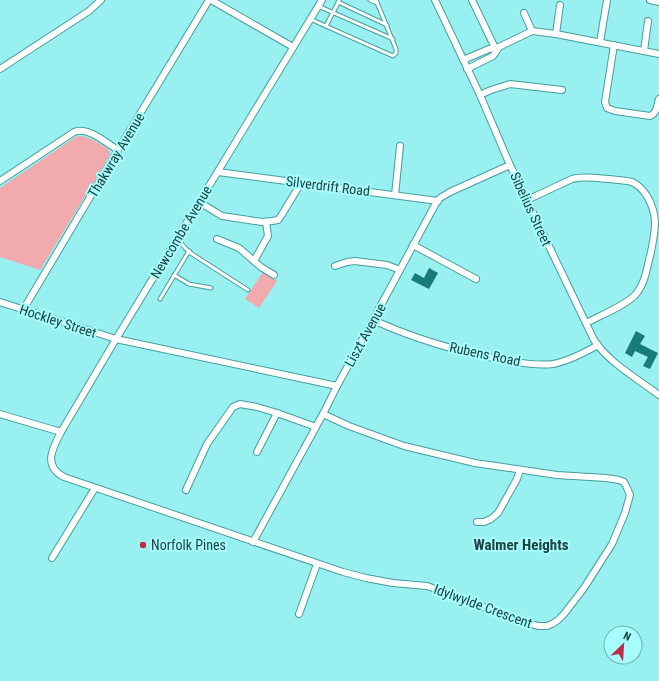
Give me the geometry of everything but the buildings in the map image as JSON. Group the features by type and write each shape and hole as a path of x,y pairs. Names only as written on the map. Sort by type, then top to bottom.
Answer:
{"street":[{"path":"0,69 89,11 101,0"},
{"path":"210,0 293,47"},
{"name":"Thakwray Avenue","path":"23,310 118,150 210,0"},
{"name":"Newcombe Avenue","path":"53,467 51,454 61,432 322,0"},
{"name":"Sibelius Street","path":"435,0 480,95 510,165 598,345 614,362 659,394"},
{"path":"472,0 497,49"},
{"path":"600,42 607,0"},
{"path":"650,0 659,2"},
{"path":"556,34 560,5"},
{"path":"524,12 532,31"},
{"path":"644,50 648,21"},
{"path":"463,60 489,49 497,49 532,31 556,34 659,54"},
{"path":"614,45 605,102 607,108 615,111 650,116 656,113 659,99"},
{"path":"467,69 494,56 497,49"},
{"path":"480,95 510,84 562,90"},
{"path":"0,181 79,130 91,133 118,150"},
{"path":"395,195 400,146"},
{"name":"Liszt Avenue","path":"253,542 434,206 450,192 510,165"},
{"name":"Silverdrift Road","path":"218,172 438,201"},
{"path":"527,200 572,179 591,177 622,180 634,183 644,191 652,205 656,217 655,232 646,272 639,290 625,303 586,323"},
{"path":"199,202 222,216 262,222 278,220 301,182"},
{"path":"254,261 268,236 266,222"},
{"path":"217,239 239,248 261,267 274,275"},
{"path":"412,245 476,279"},
{"path":"335,266 349,261 354,261 387,265 400,270"},
{"name":"Hockley Street","path":"0,302 116,339 337,386"},
{"name":"Rubens Road","path":"373,320 424,340 486,356 529,363 548,364 559,362 598,345"},
{"path":"186,490 207,444 237,405 243,404 277,412 316,427"},
{"path":"257,452 277,412"},
{"path":"0,414 61,432"},
{"name":"Idylwylde Crescent","path":"53,467 58,474 64,477 317,564 366,578 393,583 427,586 532,625 542,626 552,624 558,620 584,588 612,544 625,513 630,495 624,482 619,480 557,475 476,463 404,446 349,426 323,414"},
{"path":"477,522 484,522 491,519 498,513 517,479 520,470"},
{"path":"52,558 95,488"},
{"path":"299,614 317,564"}],"lane":[{"path":"310,19 393,56 396,49 387,25 376,2 370,0"},
{"path":"326,26 339,1 387,25"},
{"path":"318,6 392,39"},
{"path":"178,238 189,251 248,290"},
{"path":"160,299 189,251"},
{"path":"174,275 189,284 211,288"}],"shaded area":[{"path":"77,136 86,137 97,142 108,149 110,154 40,270 0,257 0,188"},
{"path":"263,272 277,281 259,308 245,299"}],"place":[{"name":"Norfolk Pines","path":"143,545"}],"district":[{"name":"Walmer Heights","path":"521,545"}]}
